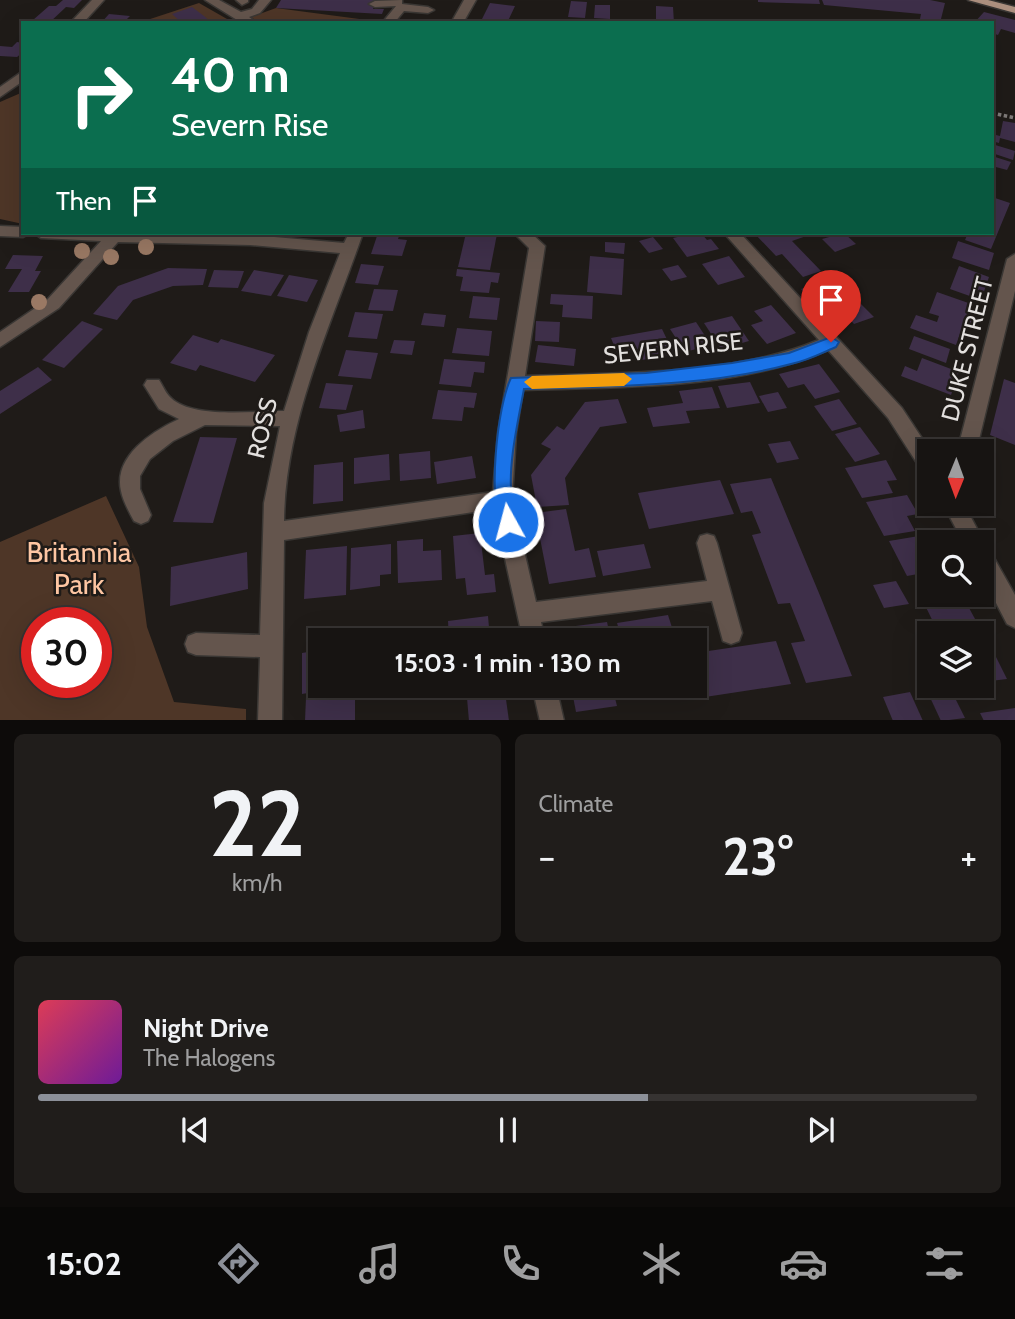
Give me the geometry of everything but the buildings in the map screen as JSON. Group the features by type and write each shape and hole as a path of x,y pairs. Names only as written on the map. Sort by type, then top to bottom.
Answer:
{"main road":[{"path":"974,0 1015,10"}],"street":[{"path":"78,21 98,0"},
{"path":"211,0 231,9 246,20 265,0"},
{"path":"458,21 470,0"},
{"path":"231,9 245,1"},
{"path":"389,21 399,3"},
{"path":"376,4 399,3 428,10 420,21"},
{"path":"0,93 18,74"},
{"path":"0,230 21,232"},
{"path":"0,341 53,304 114,235 353,241"},
{"path":"523,235 537,246 507,433 502,499 531,628"},
{"path":"734,235 895,413 917,447"},
{"name":"ROSS","path":"270,720 274,532 278,477 301,375 353,241"},
{"name":"DUKE STREET","path":"970,439 1015,259"},
{"name":"SEVERN RISE","path":"517,383 646,379 732,369 791,359 831,342"},
{"path":"153,385 165,404 186,414 290,419"},
{"path":"141,515 130,488 131,474 139,460 154,443 179,426 205,417"},
{"path":"274,532 502,499"},
{"path":"707,543 731,633"},
{"path":"994,576 1012,606"},
{"path":"528,613 720,590"},
{"path":"195,644 273,646"},
{"path":"547,698 552,720"}],"path":[{"path":"994,113 1015,118"}],"green space":[{"path":"199,3 230,21 144,21"},
{"path":"276,8 367,20 259,21 251,17"},
{"path":"21,93 21,224 0,219 0,102"},
{"name":"Britannia Park","path":"106,496 139,567 147,627 174,702 246,709 246,720 0,720 0,542"}],"slow traffic":[{"path":"532,382 624,379"}],"route":[{"path":"508,522 502,499 507,433 517,383 646,379 732,369 791,359 831,342"}]}
